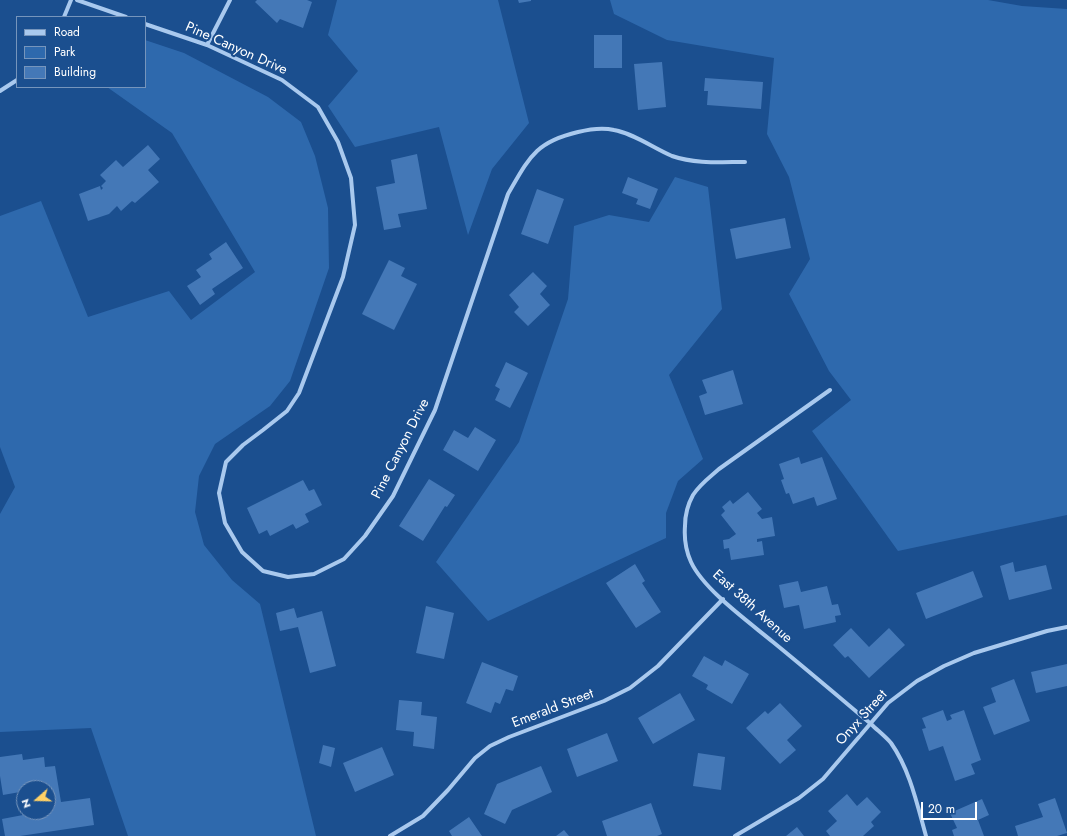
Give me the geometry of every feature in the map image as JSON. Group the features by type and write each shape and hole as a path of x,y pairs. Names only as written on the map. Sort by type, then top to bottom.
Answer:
{"street":[{"path":"64,16 71,0"},
{"path":"77,0 123,16"},
{"path":"207,45 230,0"},
{"name":"Pine Canyon Drive","path":"146,24 207,45 282,80 318,107 338,142 350,178 355,225 354,233 343,277 299,393 286,411 243,445 226,462 219,493 225,523 242,552 263,571 288,578 314,574 344,559 365,536 393,496 435,410 508,194 526,164 538,149 552,140 562,136 589,129 603,128 625,133 672,156 687,160 704,162 745,162"},
{"path":"0,91 16,81"},
{"name":"East 38th Avenue","path":"830,390 719,469 704,482 694,494 688,506 684,535 686,548 691,562 697,572 723,600 871,724 890,743 902,763 912,785 926,836"},
{"name":"Emerald Street","path":"390,836 423,816 448,790 475,758 490,746 508,737 604,702 630,688 658,666 723,600"},
{"name":"Onyx Street","path":"735,836 799,798 823,779 888,703 917,681 944,666 974,653 1067,627"}],"green space":[{"path":"337,0 498,0 529,123 492,169 468,235 439,127 355,147 328,106 358,71 328,35"},
{"path":"610,0 988,0 1022,6 1067,9 1067,515 898,551 812,431 851,400 829,371 789,294 810,259 789,177 767,134 774,58 667,40 614,14"},
{"path":"146,40 184,53 268,97 301,122 315,156 328,208 329,268 290,381 270,406 215,444 199,476 195,512 204,545 232,580 260,604 316,836 128,836 91,728 0,732 0,514 15,487 0,447 0,216 41,201 88,317 169,291 191,320 255,272 172,133 108,88 146,88"},
{"path":"675,177 708,187 722,309 669,375 703,459 678,481 666,513 666,538 488,621 436,562 519,442 568,299 574,226 609,215 649,222"}],"building":[{"path":"257,0 307,0 312,2 303,28 280,19 277,23 255,2"},
{"path":"518,0 531,0 531,1 519,3"},
{"path":"594,35 622,35 622,68 594,68"},
{"path":"662,62 666,107 638,110 634,64"},
{"path":"705,78 763,82 761,109 707,105 708,91 704,91"},
{"path":"148,145 160,159 148,170 159,182 135,203 132,201 121,211 117,206 109,214 88,221 79,194 100,186 101,190 103,188 101,186 106,181 100,175 116,160 123,167"},
{"path":"417,154 427,209 398,214 401,227 384,230 376,187 395,183 391,160"},
{"path":"628,177 658,189 650,209 636,204 638,199 622,193"},
{"path":"537,189 564,199 548,244 521,234"},
{"path":"785,218 791,248 736,259 730,229"},
{"path":"226,242 243,268 212,289 215,294 200,305 187,286 201,277 196,270 212,259 209,254"},
{"path":"389,260 405,268 401,276 417,284 394,330 362,314"},
{"path":"533,272 547,286 540,294 550,305 528,326 514,312 519,307 509,295"},
{"path":"506,362 528,373 510,408 495,400 500,389 495,386"},
{"path":"733,370 743,404 705,415 699,396 707,393 702,380"},
{"path":"475,427 496,440 478,471 443,450 454,430 468,438"},
{"path":"799,457 801,464 822,457 837,499 817,506 814,497 793,504 789,493 786,494 781,480 784,479 779,464"},
{"path":"429,479 455,495 447,507 445,506 423,541 399,526"},
{"path":"303,480 309,491 314,489 322,505 305,514 309,522 296,529 293,524 270,536 267,530 259,534 247,508"},
{"path":"748,492 762,509 757,513 762,519 772,517 775,536 757,539 757,542 762,541 764,555 731,560 729,548 724,549 723,540 729,539 736,534 721,515 725,511 722,507 730,500 733,504"},
{"path":"1013,562 1015,572 1046,565 1052,589 1009,600 1000,566"},
{"path":"635,564 645,581 642,583 661,612 636,628 606,583"},
{"path":"973,571 983,597 926,619 916,593"},
{"path":"798,581 801,592 827,586 832,605 838,604 841,615 835,616 836,622 804,629 799,605 784,608 779,585"},
{"path":"426,606 454,613 444,659 416,653"},
{"path":"294,608 297,618 322,611 336,666 310,673 298,627 280,631 276,613"},
{"path":"851,628 869,647 889,628 905,645 869,678 848,656 845,658 833,645"},
{"path":"704,656 722,666 725,660 749,674 732,704 706,689 708,685 692,676"},
{"path":"482,662 518,676 513,691 506,689 500,704 495,702 491,713 466,703"},
{"path":"1067,664 1067,686 1036,693 1031,672"},
{"path":"1014,679 1030,721 994,735 983,707 996,702 991,688"},
{"path":"680,693 695,720 653,744 638,718"},
{"path":"399,700 422,702 421,715 437,717 434,749 413,746 414,732 396,730"},
{"path":"780,703 802,726 787,740 796,750 780,764 746,728 765,711 768,714"},
{"path":"943,710 947,721 952,719 950,715 964,710 981,760 971,764 975,774 955,781 943,746 929,751 922,729 926,728 922,718"},
{"path":"607,733 618,761 577,777 567,749"},
{"path":"323,745 335,748 331,767 319,763"},
{"path":"382,747 394,775 355,792 343,763"},
{"path":"698,753 725,757 721,790 693,786"},
{"path":"22,754 23,760 44,757 45,767 55,766 61,802 90,798 94,825 20,836 5,836 2,819 16,816 16,820 56,820 56,780 16,780 16,793 3,795 0,776 0,757"},
{"path":"541,766 552,792 512,810 505,824 484,814 497,784"},
{"path":"847,794 857,806 867,797 881,812 871,822 874,826 863,836 830,836 826,831 837,821 828,811"},
{"path":"1055,798 1067,833 1057,836 1018,836 1015,826 1043,817 1038,804"},
{"path":"982,799 989,815 978,820 984,836 954,836 952,830 957,828 950,813"},
{"path":"651,803 662,834 657,836 607,836 602,821"},
{"path":"469,817 482,836 452,836 449,831"},
{"path":"797,827 804,836 786,836"},
{"path":"564,830 569,836 556,836"}]}
